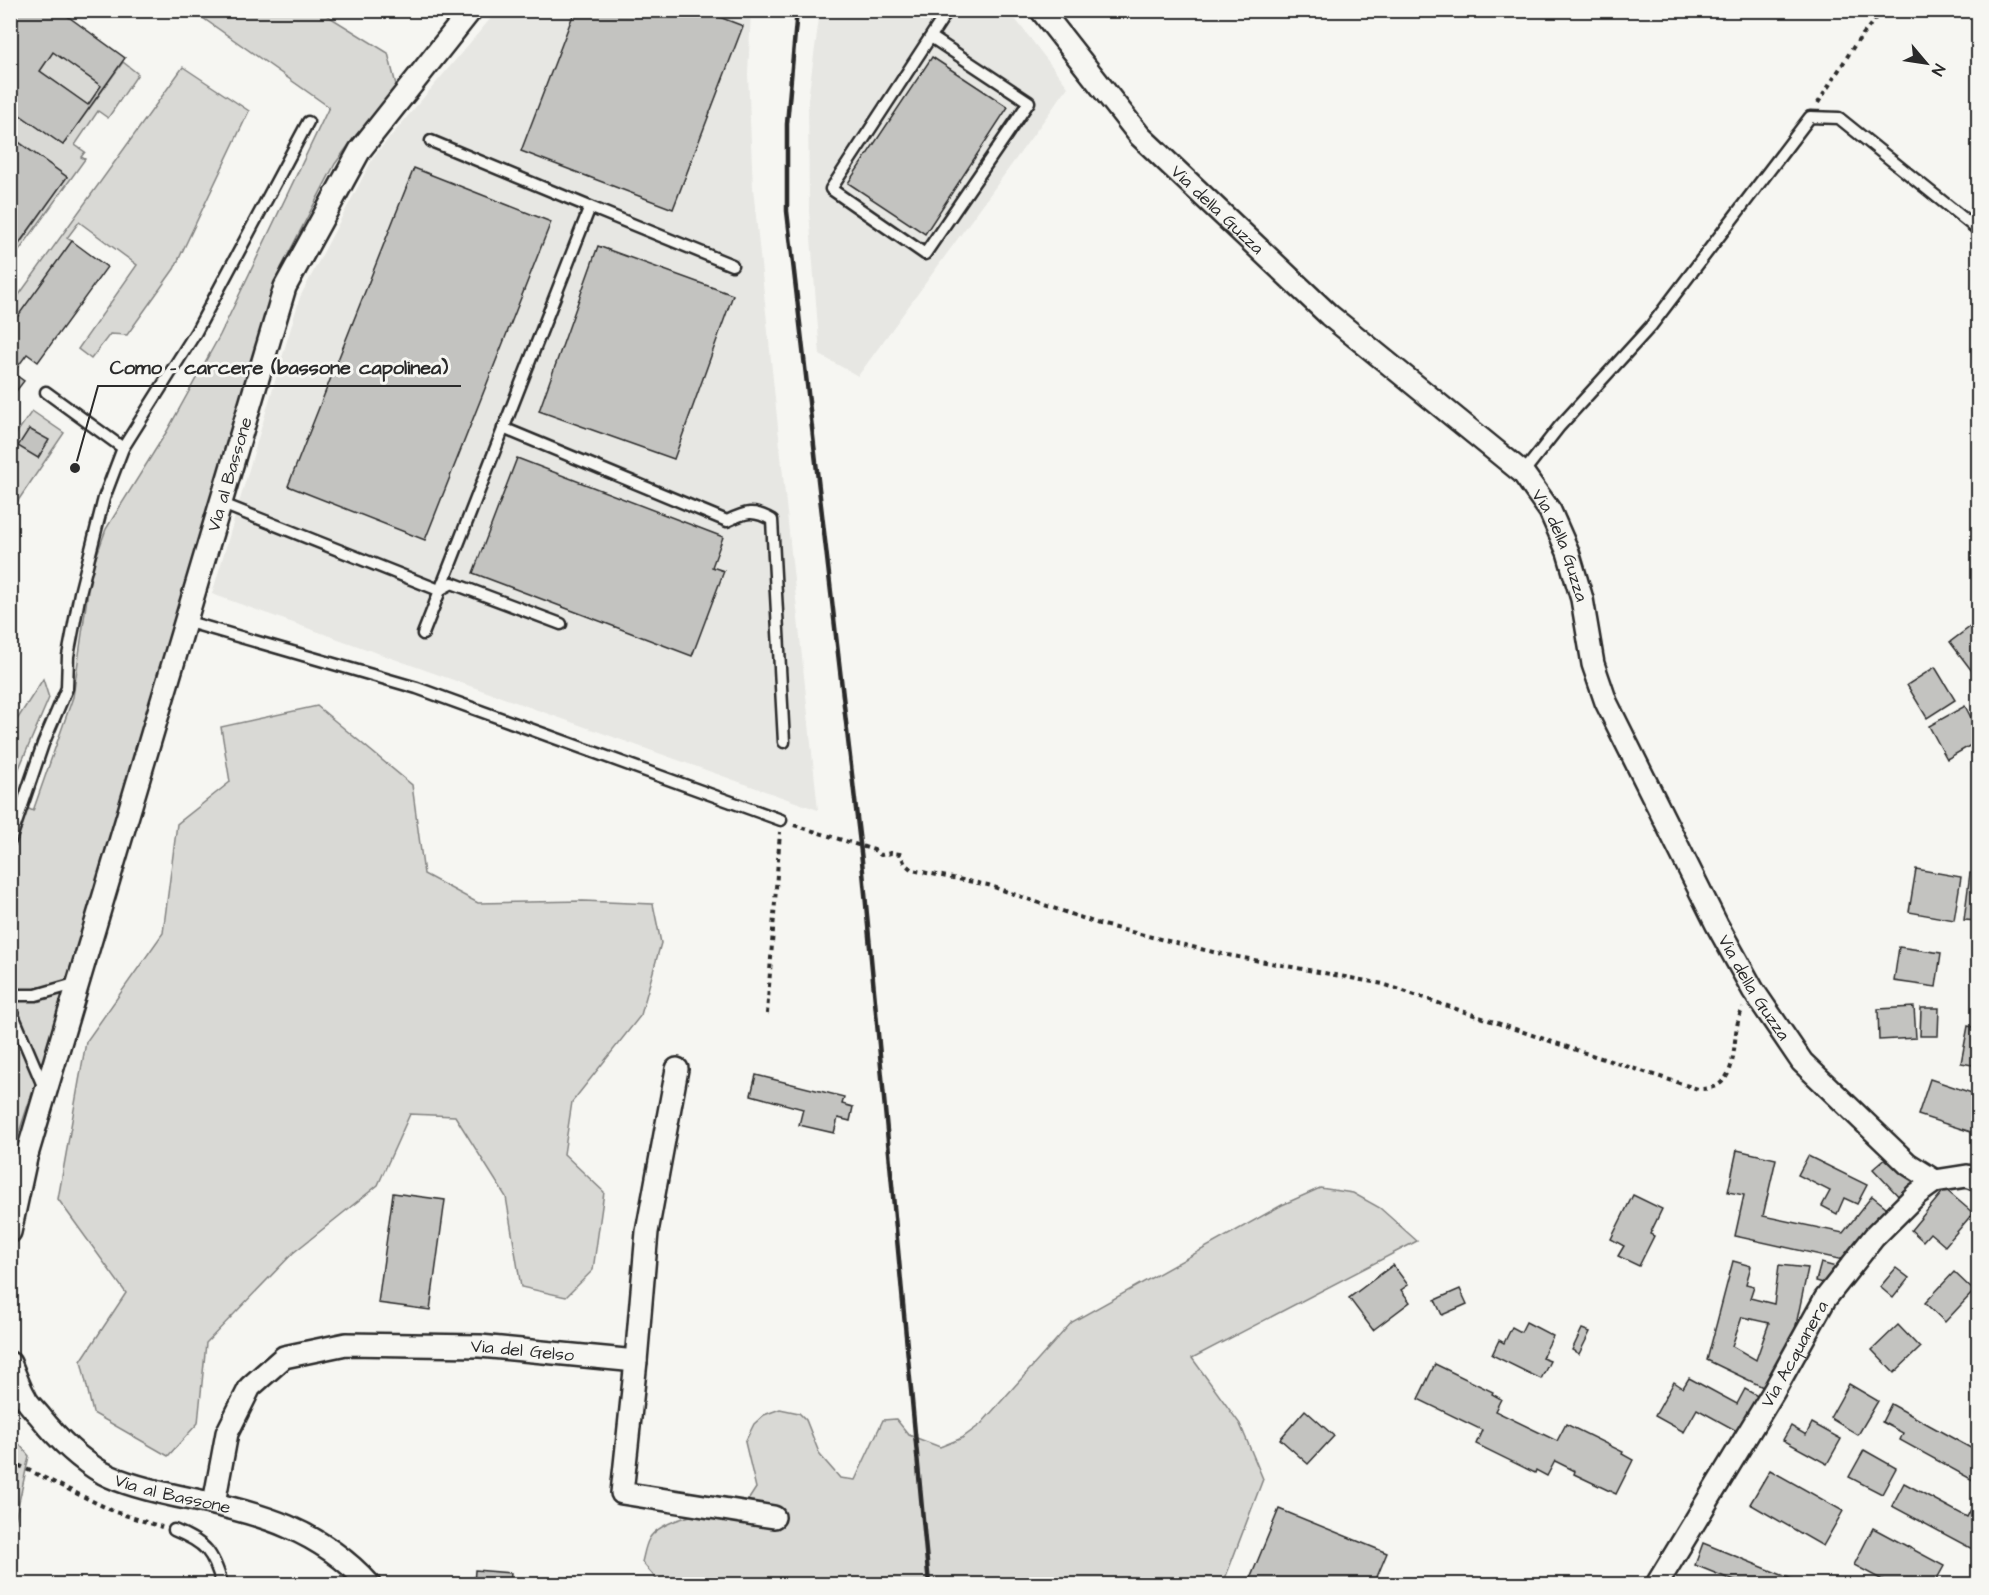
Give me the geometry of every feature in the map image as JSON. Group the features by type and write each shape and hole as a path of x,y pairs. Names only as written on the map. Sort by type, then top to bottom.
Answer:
{"street":[{"name":"Via al Bassone","path":"10,1232 26,1158 45,1092 285,287 360,150 471,10"},
{"name":"Via della Guzza","path":"1041,10 1148,145 1329,315 1523,473 1550,511 1568,552 1582,599 1593,664 1606,702 1717,925 1753,990 1802,1062 1908,1164 1935,1181"},
{"path":"677,1069 647,1232 622,1493 774,1517"},
{"name":"Via Acquanera","path":"1656,1584 1774,1390 1825,1299 1874,1237 1917,1194 1935,1181 1967,1176 1978,1180"},
{"name":"Via del Gelso","path":"214,1503 227,1433 250,1387 284,1357 346,1344 480,1347 636,1361"},
{"name":"Via al Bassone","path":"10,1364 25,1397 58,1439 80,1458 105,1474 163,1493 235,1507 295,1528 326,1545 352,1566 369,1584"}],"lane":[{"path":"931,37 1029,102 925,254 831,189 948,10"},
{"path":"1523,473 1559,427 1651,326 1810,117 1839,118 1978,230"},
{"path":"10,842 43,744 67,688 68,656 80,593 104,498 123,448 196,332 308,122"},
{"path":"431,141 732,265"},
{"path":"423,634 590,207"},
{"path":"45,392 123,448"},
{"path":"503,429 728,521 743,514 758,512 772,520 784,742"},
{"path":"220,503 439,590 452,583 561,624"},
{"path":"185,621 417,688 781,820"},
{"path":"10,995 36,995 78,983"},
{"path":"10,1008 45,1092"},
{"path":"174,1530 191,1537 205,1547 215,1562 222,1584"}],"path":[{"path":"1810,117 1854,46 1882,10"},
{"path":"767,1014 781,820 874,850 881,855 891,853 900,855 912,870 988,885 1099,924 1217,952 1383,984 1582,1053 1698,1089 1710,1089 1719,1085 1728,1076 1733,1064 1737,1019 1753,990"},
{"path":"10,1464 18,1465 115,1512 174,1530"}],"shaded area":[{"path":"193,11 320,11 388,53 397,89 356,135 335,164 281,268 149,706 76,962 11,1156 11,800 33,811 73,697 88,591 94,563 106,529 167,431 220,335 329,107"},
{"path":"497,11 751,11 748,74 753,188 818,810 212,594 300,297 374,156"},
{"path":"820,11 1009,11 1068,87 858,376 820,355 809,211 808,99"},
{"path":"53,52 101,86 88,105 40,71"},
{"path":"123,62 138,74 108,118 98,111 75,145 85,152 81,157 85,159 11,262 11,256 67,177 11,136 11,108 63,145"},
{"path":"183,67 249,111 174,269 127,335 110,334 91,359 78,349 137,265 79,222 67,238 72,241 11,327 11,306"},
{"path":"32,411 64,433 11,511 11,441"},
{"path":"43,679 49,698 11,787 11,729"},
{"path":"317,706 412,785 424,874 478,903 583,901 653,904 661,943 641,1015 572,1102 564,1154 604,1192 593,1270 566,1297 521,1287 506,1197 455,1116 410,1114 378,1185 293,1253 206,1343 198,1423 168,1456 93,1413 81,1361 126,1293 58,1199 86,1042 163,933 177,824 230,782 221,727"},
{"path":"1320,1188 1353,1193 1380,1208 1417,1241 1192,1358 1240,1424 1263,1479 1223,1584 673,1584 658,1581 642,1562 649,1539 666,1525 692,1515 745,1505 756,1488 745,1442 754,1424 764,1415 780,1409 799,1413 806,1420 820,1455 840,1478 855,1480 883,1420 896,1419 909,1435 940,1447 962,1438 981,1424 1072,1322 1282,1205"},
{"path":"11,1434 29,1456 11,1539"}],"building":[{"path":"10,10 59,10 125,58 63,145 10,108","holes":["53,52 101,86 88,105 40,71"]},
{"path":"575,10 701,10 743,26 673,209 521,151"},
{"path":"932,57 1008,107 925,234 848,183"},
{"path":"10,136 67,177 10,256"},
{"path":"414,168 551,222 425,540 288,486"},
{"path":"72,241 107,267 38,362 27,354 13,373 24,381 10,399 10,327"},
{"path":"598,246 733,295 674,459 539,411"},
{"path":"29,429 49,440 38,458 18,446"},
{"path":"517,458 723,537 712,567 724,571 692,656 473,573"},
{"path":"1978,621 1978,672 1975,675 1950,642"},
{"path":"1935,667 1955,700 1927,718 1907,685"},
{"path":"1965,706 1978,731 1978,741 1947,759 1929,726"},
{"path":"1916,869 1961,877 1954,920 1909,912"},
{"path":"1970,873 1978,874 1978,921 1964,920"},
{"path":"1899,947 1941,953 1936,987 1894,981"},
{"path":"1914,1007 1916,1038 1879,1040 1878,1009"},
{"path":"1921,1008 1939,1008 1938,1036 1920,1036"},
{"path":"1968,1026 1978,1028 1978,1066 1961,1063"},
{"path":"756,1075 844,1097 842,1104 853,1107 850,1121 838,1118 834,1133 799,1125 803,1109 751,1095"},
{"path":"1930,1079 1978,1095 1977,1134 1918,1115"},
{"path":"1737,1150 1776,1159 1763,1216 1843,1233 1872,1196 1891,1211 1852,1262 1735,1236 1744,1195 1728,1192"},
{"path":"1889,1155 1919,1187 1903,1201 1873,1169"},
{"path":"1808,1156 1867,1185 1857,1204 1844,1198 1837,1214 1822,1206 1830,1191 1798,1175"},
{"path":"1945,1189 1973,1213 1945,1246 1930,1233 1923,1241 1911,1230"},
{"path":"393,1193 445,1200 430,1310 378,1303"},
{"path":"1633,1195 1662,1209 1650,1234 1654,1236 1639,1266 1618,1256 1624,1246 1611,1239"},
{"path":"1733,1261 1751,1266 1746,1284 1754,1286 1750,1298 1774,1304 1779,1265 1808,1268 1792,1344 1767,1389 1707,1360","holes":["1742,1317 1769,1323 1756,1360 1732,1346"]},
{"path":"1821,1263 1836,1267 1831,1285 1816,1281"},
{"path":"1393,1265 1408,1285 1401,1290 1410,1302 1373,1330 1349,1298"},
{"path":"1896,1268 1909,1278 1893,1298 1880,1287"},
{"path":"1954,1272 1974,1291 1945,1322 1925,1303"},
{"path":"1460,1289 1467,1304 1442,1315 1435,1300"},
{"path":"1526,1322 1553,1336 1542,1358 1550,1361 1541,1379 1492,1355 1499,1340 1504,1343 1512,1327 1521,1332"},
{"path":"1898,1325 1920,1348 1894,1373 1872,1350"},
{"path":"1582,1329 1590,1332 1579,1354 1572,1350"},
{"path":"1435,1364 1493,1392 1492,1394 1501,1399 1495,1411 1557,1441 1566,1424 1623,1452 1622,1454 1633,1460 1616,1494 1574,1474 1575,1471 1555,1461 1547,1476 1536,1470 1535,1473 1476,1444 1482,1430 1418,1399"},
{"path":"1689,1378 1737,1404 1745,1389 1763,1399 1744,1435 1697,1409 1684,1432 1655,1416 1674,1382 1683,1388"},
{"path":"1849,1384 1878,1401 1858,1435 1830,1418"},
{"path":"1891,1404 1978,1452 1978,1483 1900,1440 1903,1433 1882,1422"},
{"path":"1305,1410 1334,1436 1308,1464 1280,1439"},
{"path":"1812,1423 1841,1439 1827,1464 1783,1440 1791,1426 1806,1435"},
{"path":"1864,1450 1896,1468 1882,1494 1849,1477"},
{"path":"1770,1470 1843,1511 1823,1546 1750,1504"},
{"path":"1904,1483 1967,1517 1978,1495 1978,1547 1976,1551 1892,1506"},
{"path":"1279,1509 1387,1553 1374,1584 1248,1584"},
{"path":"1873,1528 1944,1566 1934,1584 1890,1584 1854,1565"},
{"path":"1703,1543 1794,1580 1792,1584 1742,1584 1695,1565"},
{"path":"475,1570 511,1573 510,1584 474,1584"}],"railway":[{"path":"797,10 787,124 787,211 862,861 929,1584"}],"place":[{"name":"Como - carcere (bassone capolinea)","path":"75,468"}]}
